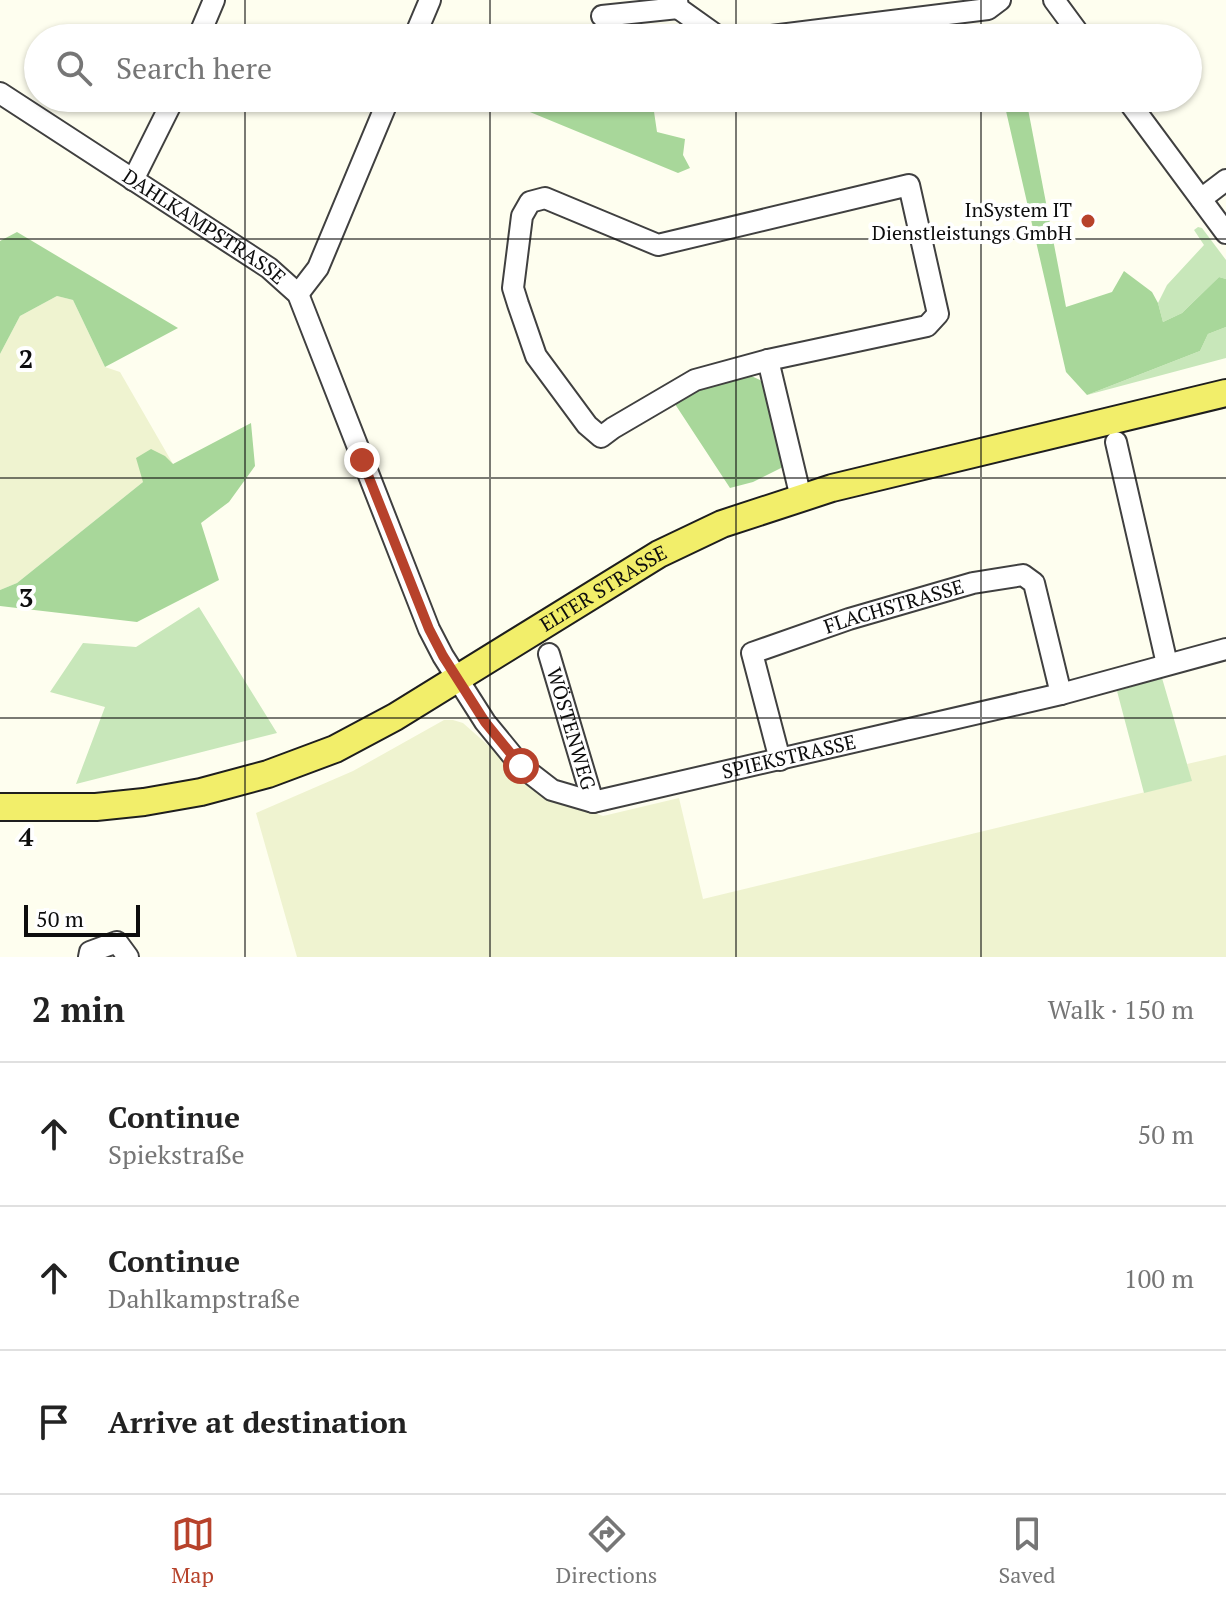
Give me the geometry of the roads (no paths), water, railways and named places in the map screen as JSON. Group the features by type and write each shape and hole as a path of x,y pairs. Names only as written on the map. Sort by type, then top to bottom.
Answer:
{"main road":[{"name":"ELTER STRASSE","path":"0,807 96,807 144,802 201,792 268,774 335,749 458,680 659,554 722,524 832,488 1226,393"}],"street":[{"path":"204,24 214,0"},
{"path":"420,24 430,0"},
{"path":"867,24 988,9 1000,0"},
{"path":"1054,0 1072,24"},
{"path":"602,16 678,4 703,24"},
{"name":"DAHLKAMPSTRASSE","path":"0,93 24,109"},
{"name":"DAHLKAMPSTRASSE","path":"29,112 269,268 298,294 429,629 458,680"},
{"path":"133,180 167,112"},
{"path":"298,294 318,268 383,112"},
{"path":"1136,112 1226,233"},
{"path":"1201,199 1226,180"},
{"path":"909,185 938,314 927,326 768,360 695,380 601,437 587,425 536,356 513,288 522,216 530,202 545,198 658,245 909,185"},
{"path":"768,360 801,498"},
{"path":"1116,442 1167,664"},
{"name":"FLACHSTRASSE","path":"780,760 752,653 849,619 973,583 1023,575 1034,583 1061,694"},
{"name":"SPIEKSTRASSE","path":"458,680 485,722 521,766 552,790 593,802 1061,694 1226,649"},
{"name":"WÖSTENWEG","path":"549,654 593,802"},
{"path":"89,957 90,952 117,942 128,957"}],"place":[{"name":"InSystem IT Dienstleistungs GmbH","path":"1088,221"}]}
